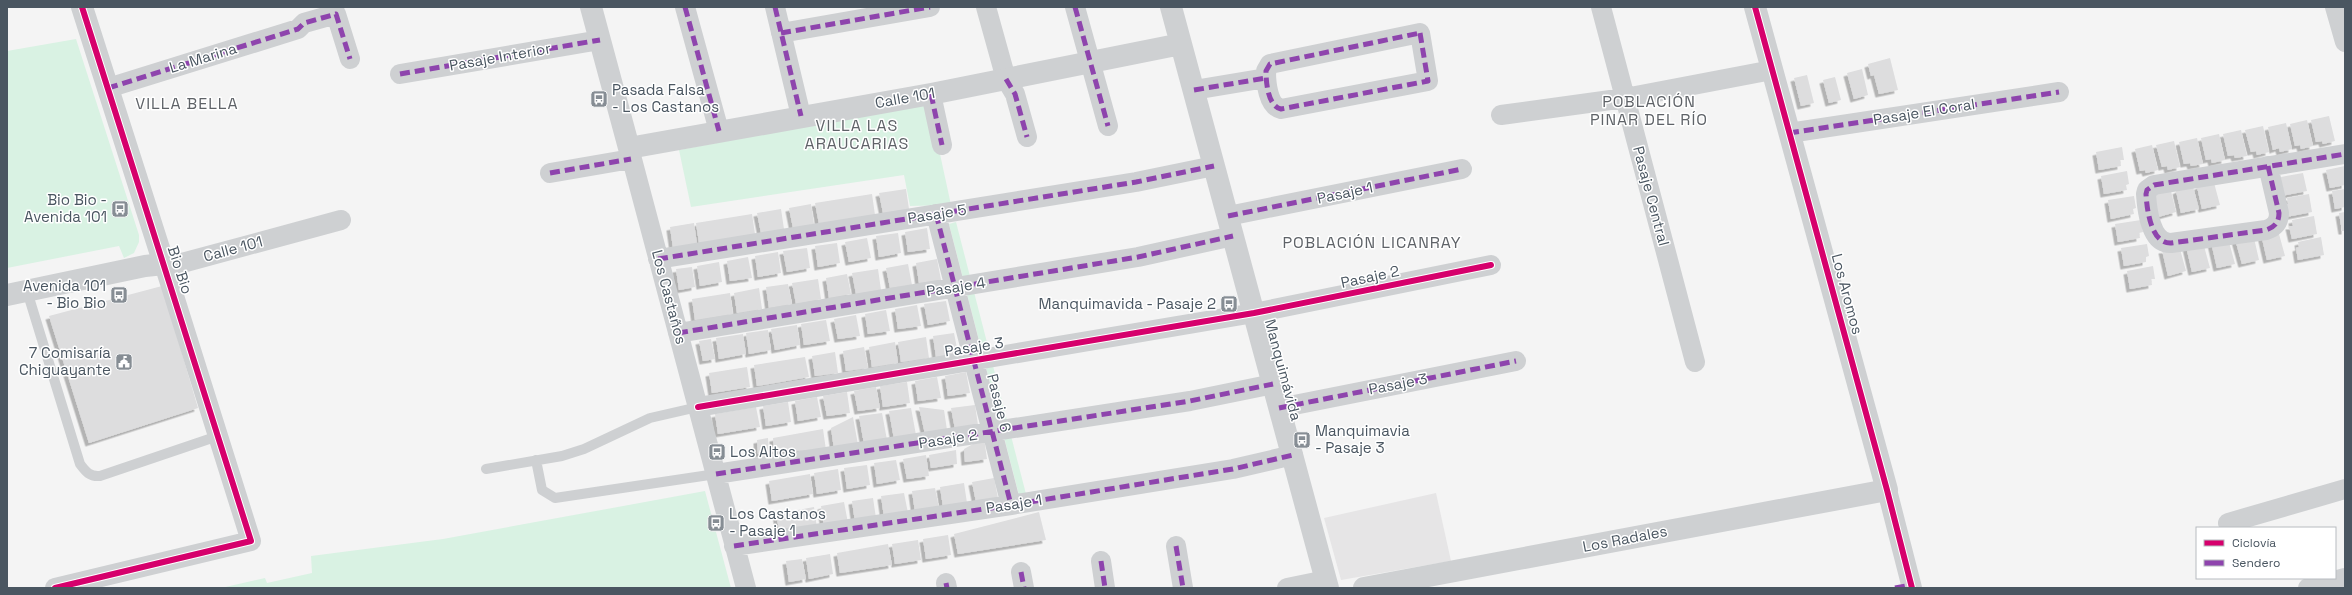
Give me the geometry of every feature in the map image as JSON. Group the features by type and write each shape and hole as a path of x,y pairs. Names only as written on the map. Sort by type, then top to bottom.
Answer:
{"street":[{"name":"Bio Bio","path":"55,588 251,541 82,7"},
{"name":"Los Castaños","path":"591,7 746,588"},
{"path":"686,7 719,131"},
{"path":"775,7 801,116"},
{"path":"781,32 930,7"},
{"path":"986,7 1006,79 1015,94 1027,137"},
{"path":"1075,7 1108,126"},
{"name":"Manquimávida","path":"1171,7 1327,584"},
{"name":"Pasaje Central","path":"1601,7 1695,362"},
{"name":"Los Aromos","path":"1755,7 1887,490 1906,587"},
{"path":"2335,7 2345,42"},
{"name":"La Marina","path":"108,88 298,29 304,23 336,14 350,59"},
{"path":"1420,33 1428,82 1281,109 1277,108 1272,102 1266,78 1267,67 1273,63 1420,33"},
{"name":"Pasaje Interior","path":"400,74 600,40"},
{"name":"Calle 101","path":"630,153 719,131 931,94 1181,44"},
{"path":"1501,116 1625,98 1772,70"},
{"path":"1194,90 1266,78"},
{"name":"Pasaje El Coral","path":"1789,133 2059,92"},
{"path":"931,94 942,145"},
{"path":"550,173 630,153"},
{"path":"2268,166 2279,213 2278,220 2273,227 2266,230 2171,243 2162,242 2155,235 2146,199 2146,194 2150,187 2268,166 2345,154"},
{"name":"Pasaje 5","path":"658,259 1150,180 1214,166"},
{"name":"Pasaje 1","path":"1231,226 1462,169"},
{"name":"Pasaje 6","path":"936,214 1011,505"},
{"name":"Calle 101","path":"17,293 145,266 182,263 341,220"},
{"name":"Pasaje 4","path":"678,333 1138,257 1231,226"},
{"name":"Pasaje 2","path":"1254,313 1491,265"},
{"name":"Pasaje 3","path":"698,407 1254,313"},
{"name":"Pasaje 3","path":"1279,408 1516,361"},
{"name":"Pasaje 2","path":"716,474 993,433 1190,401 1273,384"},
{"name":"Pasaje 1","path":"734,546 1011,505 1233,469 1292,455"},
{"path":"2228,523 2345,489"},
{"name":"Los Radales","path":"1364,588 1887,490"},
{"path":"1176,546 1183,588"},
{"path":"1101,560 1105,588"},
{"path":"2308,588 2345,578"},
{"path":"1287,588 1327,584"}],"lane":[{"path":"17,293 80,464 87,473 94,476 100,476 218,436"},
{"path":"486,469 562,456 584,449 663,414 698,407"},
{"path":"536,460 542,490 555,498 716,474"}],"shaded area":[{"path":"1436,493 1451,561 1341,580 1324,518"}],"green space":[{"path":"76,39 139,235 139,242 134,253 124,258 119,246 7,268 7,51"},
{"path":"929,103 951,205 910,206 904,175 691,207 679,150"},
{"path":"956,222 1026,494 1019,495 949,224"},
{"path":"705,491 731,588 221,588 265,578 267,583 312,573 311,556 443,539"}],"building":[{"path":"1890,58 1898,90 1879,94 1874,75 1871,76 1868,64"},
{"path":"1862,69 1868,95 1854,99 1847,73"},
{"path":"1807,75 1814,103 1801,106 1794,78"},
{"path":"1835,77 1841,100 1829,103 1823,80"},
{"path":"2329,116 2335,141 2323,144 2322,141 2316,142 2311,120"},
{"path":"2307,120 2313,146 2301,149 2300,145 2295,146 2290,124"},
{"path":"2286,123 2292,149 2280,152 2279,148 2273,150 2268,127"},
{"path":"2263,126 2269,152 2257,155 2256,151 2251,152 2245,130"},
{"path":"2241,130 2247,156 2235,158 2234,155 2228,156 2223,134"},
{"path":"2219,134 2225,160 2212,163 2211,159 2206,160 2201,138"},
{"path":"2197,138 2203,164 2191,166 2190,163 2184,164 2179,142"},
{"path":"2174,141 2180,167 2168,170 2167,166 2162,167 2156,145"},
{"path":"2152,145 2158,170 2146,173 2145,170 2140,171 2135,149"},
{"path":"2122,147 2124,160 2120,160 2121,166 2099,170 2096,152"},
{"path":"2345,166 2345,185 2330,188 2326,170"},
{"path":"2127,171 2129,184 2126,185 2127,190 2104,194 2101,176"},
{"path":"2303,173 2307,191 2281,196 2281,177"},
{"path":"2213,179 2220,205 2202,209 2197,187"},
{"path":"2192,183 2199,209 2181,213 2176,191"},
{"path":"2170,187 2176,212 2158,217 2153,194"},
{"path":"906,189 909,209 883,213 879,193"},
{"path":"2345,189 2345,207 2335,209 2332,191"},
{"path":"872,194 875,215 819,224 815,203"},
{"path":"2309,194 2312,212 2286,217 2284,204 2288,204 2287,198"},
{"path":"2134,196 2136,208 2133,209 2134,214 2111,219 2108,200"},
{"path":"811,204 814,224 793,228 789,208"},
{"path":"781,209 784,229 761,233 757,213"},
{"path":"2345,212 2345,231 2342,231 2339,213"},
{"path":"752,214 755,234 699,243 696,223"},
{"path":"2314,216 2317,234 2292,239 2289,226 2293,226 2292,220"},
{"path":"2141,220 2143,232 2139,233 2140,238 2118,242 2115,224"},
{"path":"694,223 697,244 673,248 670,227"},
{"path":"927,228 930,249 908,252 905,232"},
{"path":"898,233 901,253 879,257 876,236"},
{"path":"2261,234 2279,234 2285,256 2267,260"},
{"path":"2321,237 2324,255 2298,260 2296,248 2299,247 2298,242"},
{"path":"867,238 871,258 849,262 845,242"},
{"path":"2254,238 2259,260 2242,264 2235,239"},
{"path":"2211,242 2229,242 2235,264 2217,268"},
{"path":"837,243 840,263 818,267 815,246"},
{"path":"2147,244 2149,256 2146,257 2146,262 2124,266 2121,248"},
{"path":"2186,246 2204,246 2210,268 2192,272"},
{"path":"807,248 810,268 787,272 783,251"},
{"path":"2180,249 2186,271 2168,276 2162,250"},
{"path":"778,252 781,273 758,277 755,256"},
{"path":"748,257 752,278 730,281 727,261"},
{"path":"937,259 941,280 919,283 916,263"},
{"path":"719,262 722,282 700,286 697,266"},
{"path":"908,264 912,285 890,288 886,268"},
{"path":"2153,266 2155,279 2151,279 2152,285 2130,289 2127,271"},
{"path":"692,267 695,287 679,290 676,269"},
{"path":"878,269 881,290 856,294 852,273"},
{"path":"847,274 851,294 829,298 826,278"},
{"path":"818,279 821,299 796,304 792,283"},
{"path":"788,284 792,304 769,308 766,287"},
{"name":"7 Comisaría Chiguayante","path":"162,286 198,408 89,443 49,316"},
{"path":"759,288 762,309 737,313 734,293"},
{"path":"730,293 733,314 695,320 692,299"},
{"path":"946,301 950,321 928,325 924,304"},
{"path":"917,305 921,326 898,329 895,309"},
{"path":"886,310 890,331 868,334 865,314"},
{"path":"856,315 860,336 838,339 834,319"},
{"path":"826,320 830,341 804,345 801,324"},
{"path":"797,325 800,345 775,350 771,329"},
{"path":"768,330 771,350 749,354 746,333"},
{"path":"954,333 958,353 936,357 933,336"},
{"path":"743,334 746,354 719,359 716,338"},
{"path":"926,337 929,358 901,362 898,342"},
{"path":"711,339 715,359 703,361 699,341"},
{"path":"895,342 898,363 872,367 869,347"},
{"path":"864,347 868,368 846,371 843,351"},
{"path":"835,352 838,373 815,376 812,356"},
{"path":"805,357 809,377 757,386 754,365"},
{"path":"747,367 750,387 712,393 709,373"},
{"path":"966,372 970,393 948,396 945,376"},
{"path":"937,377 941,398 918,401 915,381"},
{"path":"907,382 910,403 883,407 880,386"},
{"path":"876,387 880,408 858,411 854,391"},
{"path":"847,392 850,413 827,416 823,396"},
{"path":"817,397 821,417 798,421 795,401"},
{"path":"788,402 791,422 766,426 763,406"},
{"path":"975,405 978,425 955,429 951,408"},
{"path":"756,407 760,427 718,434 715,414"},
{"path":"919,407 944,410 947,430 925,434"},
{"path":"911,408 916,435 894,439 889,411"},
{"path":"882,413 887,440 864,444 859,416"},
{"path":"853,417 858,445 834,449 831,428"},
{"path":"823,429 826,450 774,451 773,438"},
{"path":"768,438 769,452 758,454 757,440"},
{"path":"984,438 987,459 965,462 964,449"},
{"path":"956,450 957,464 931,468 929,455"},
{"path":"926,455 929,476 907,479 903,459"},
{"path":"896,460 900,480 877,484 874,463"},
{"path":"867,465 870,485 847,489 844,468"},
{"path":"838,469 841,490 817,494 814,473"},
{"path":"810,474 813,494 772,501 769,481"},
{"path":"994,478 998,498 976,502 972,482"},
{"path":"964,483 967,503 943,507 940,487"},
{"path":"935,488 939,508 915,512 912,491"},
{"path":"904,493 908,513 884,517 881,496"},
{"path":"873,498 876,518 855,522 852,501"},
{"path":"844,502 848,523 824,527 821,506"},
{"path":"814,507 817,528 780,534 776,514"},
{"path":"1039,512 1046,540 958,554 954,534"},
{"path":"948,535 951,555 926,559 923,539"},
{"path":"918,540 921,560 895,564 892,544"},
{"path":"888,544 892,565 840,573 837,553"},
{"path":"830,554 833,574 809,579 806,558"},
{"path":"802,559 806,579 789,582 786,561"}],"marked path":[{"path":"685,7 719,131"},
{"path":"775,7 801,116"},
{"path":"781,33 930,7"},
{"path":"1075,7 1108,126"},
{"path":"108,88 298,29 304,23 336,14 350,59"},
{"path":"1420,33 1428,81 1281,109 1277,107 1271,99 1267,88 1266,71 1270,64 1420,33"},
{"path":"400,74 600,40"},
{"path":"1194,90 1266,78"},
{"path":"1006,79 1015,94 1027,137"},
{"path":"1789,133 2059,92"},
{"path":"931,94 942,145"},
{"path":"2268,166 2279,213 2277,222 2272,227 2266,230 2171,243 2164,242 2159,238 2151,225 2146,194 2147,190 2154,185 2345,154"},
{"path":"550,173 631,159"},
{"path":"658,259 1136,182 1214,166"},
{"path":"1228,216 1462,169"},
{"path":"936,214 1011,505"},
{"path":"678,333 1138,257 1233,236"},
{"path":"1279,408 1516,361"},
{"path":"716,474 1190,401 1273,384"},
{"path":"734,546 1011,505 1233,469 1293,455"},
{"path":"1176,546 1183,588"},
{"path":"1101,561 1105,588"},
{"path":"1021,572 1024,588"},
{"path":"946,583 947,588"},
{"path":"1895,588 1911,585"}],"cycle path":[{"path":"55,588 251,541 82,7"},
{"path":"1755,7 1887,490 1912,588"},
{"path":"698,407 1254,313 1491,265"}],"place":[{"name":"Pasada Falsa - Los Castanos","path":"599,99"},
{"name":"Bio Bio - Avenida 101","path":"120,209"},
{"name":"Avenida 101 - Bio Bio","path":"119,295"},
{"name":"Manquimavida - Pasaje 2","path":"1229,304"},
{"name":"7 Comisaría Chiguayante","path":"124,362"},
{"name":"Manquimavia - Pasaje 3","path":"1302,440"},
{"name":"Los Altos","path":"717,452"},
{"name":"Los Castanos - Pasaje 1","path":"716,523"}],"district":[{"name":"VILLA BELLA","path":"187,103"},
{"name":"POBLACIÓN PINAR DEL RÍO","path":"1649,110"},
{"name":"VILLA LAS ARAUCARIAS","path":"857,134"},
{"name":"POBLACIÓN LICANRAY","path":"1372,242"}]}
